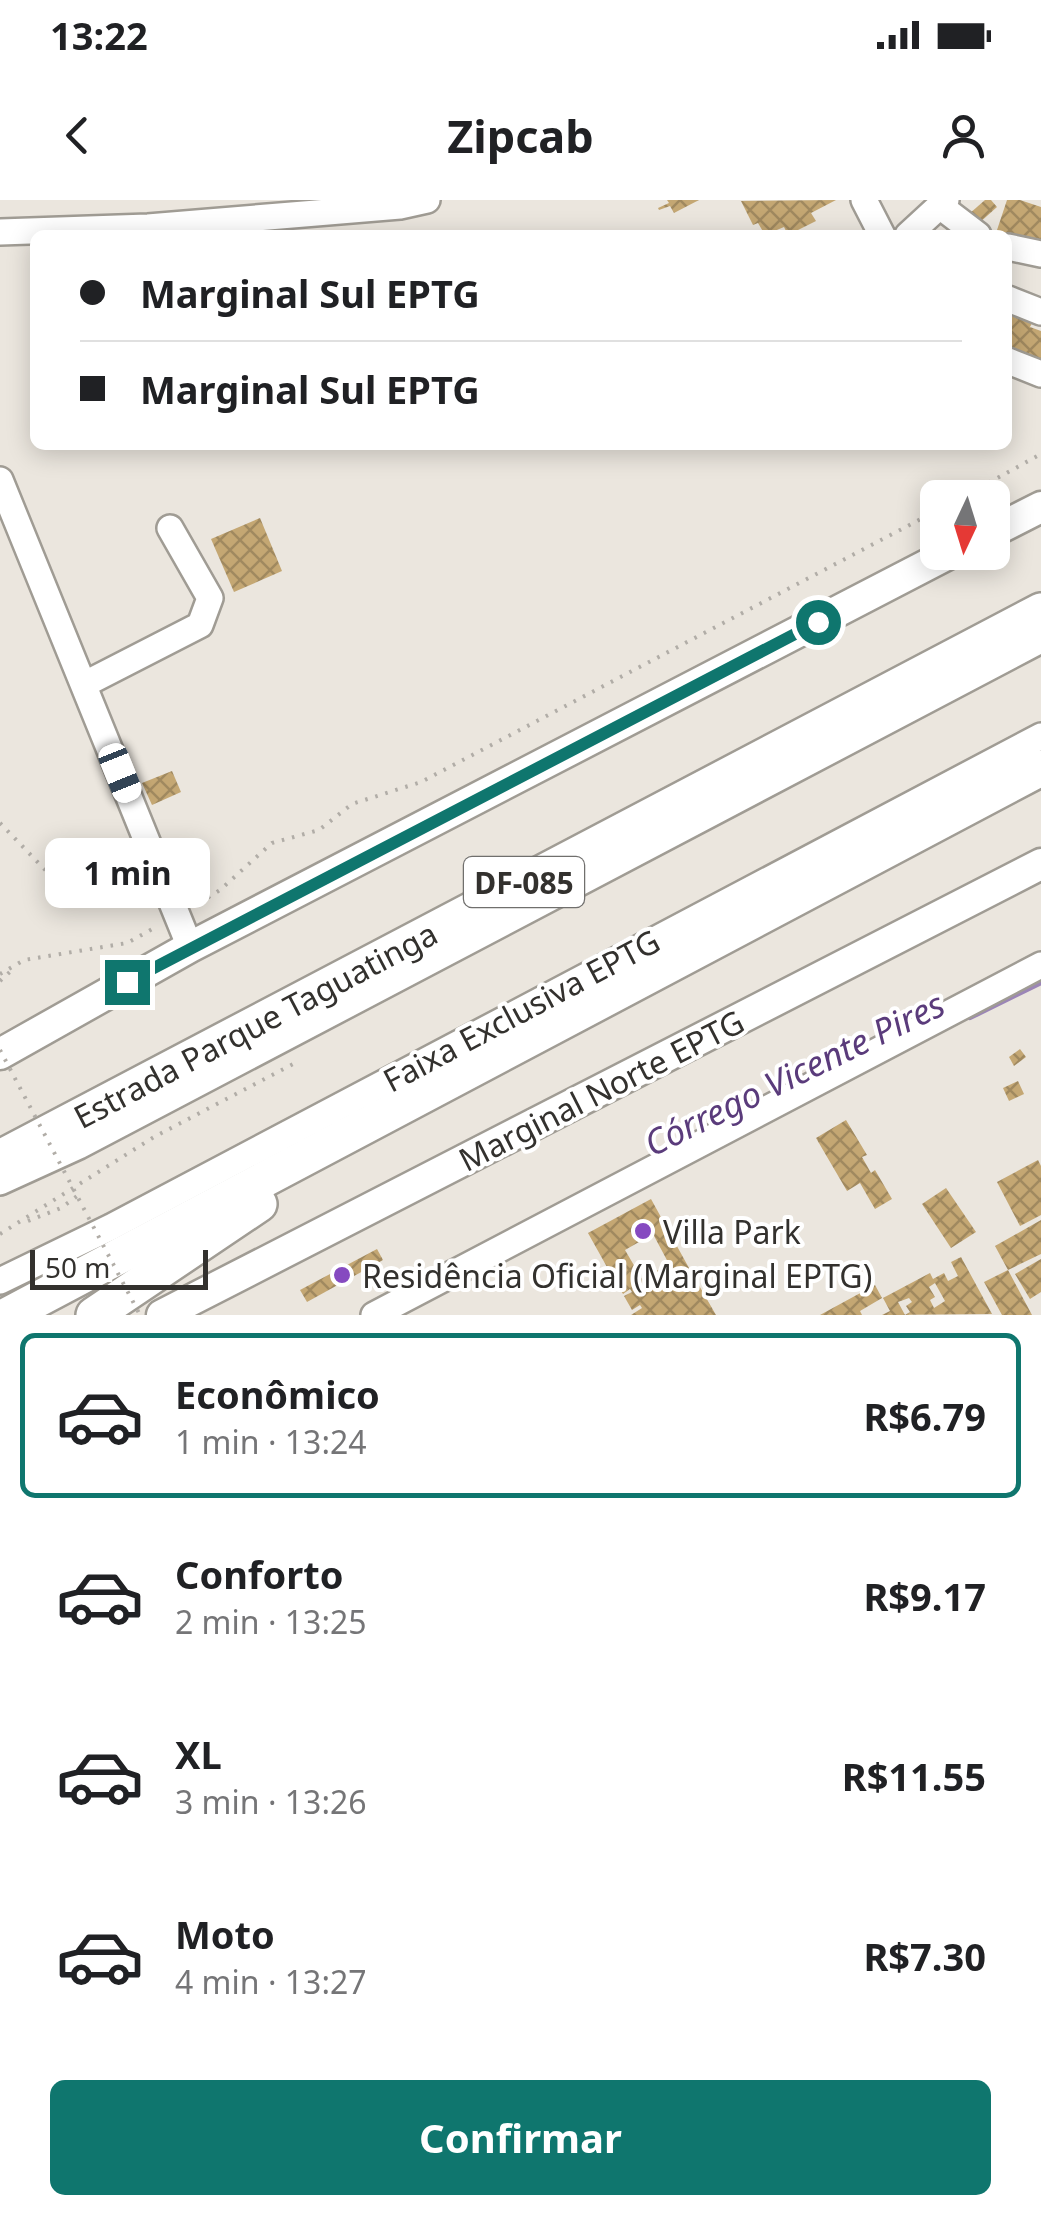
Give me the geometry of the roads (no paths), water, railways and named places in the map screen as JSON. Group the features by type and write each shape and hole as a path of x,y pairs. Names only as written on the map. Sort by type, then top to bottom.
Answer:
{"highway":[{"name":"Estrada Parque Taguatinga","path":"2,1163 1041,611"},
{"path":"8,1315 1041,768"},
{"path":"94,1315 418,1098"}],"main road":[{"path":"1010,523 1041,507"},
{"path":"0,1052 190,946 920,569"},
{"name":"Marginal Norte EPTG","path":"162,1315 1041,864"}],"street":[{"path":"59,230 148,227 400,206 428,200"},
{"path":"864,200 879,230"},
{"path":"913,230 943,203 973,230"},
{"path":"0,232 30,231"},
{"path":"1012,248 1041,254"},
{"path":"1012,301 1041,312"},
{"path":"1012,363 1041,374"},
{"path":"0,480 190,946"},
{"path":"85,684 200,625 210,598 170,528"},
{"path":"2,1163 79,1146 1041,640"},
{"name":"Faixa Exclusiva EPTG","path":"0,1281 110,1227 1041,736"},
{"path":"374,1315 1041,965"}],"waterway":[{"name":"Córrego Vicente Pires","path":"970,1016 1041,981"}],"place":[{"name":"Villa Park","path":"643,1231"},
{"name":"Residência Oficial (Marginal EPTG)","path":"342,1275"}]}
